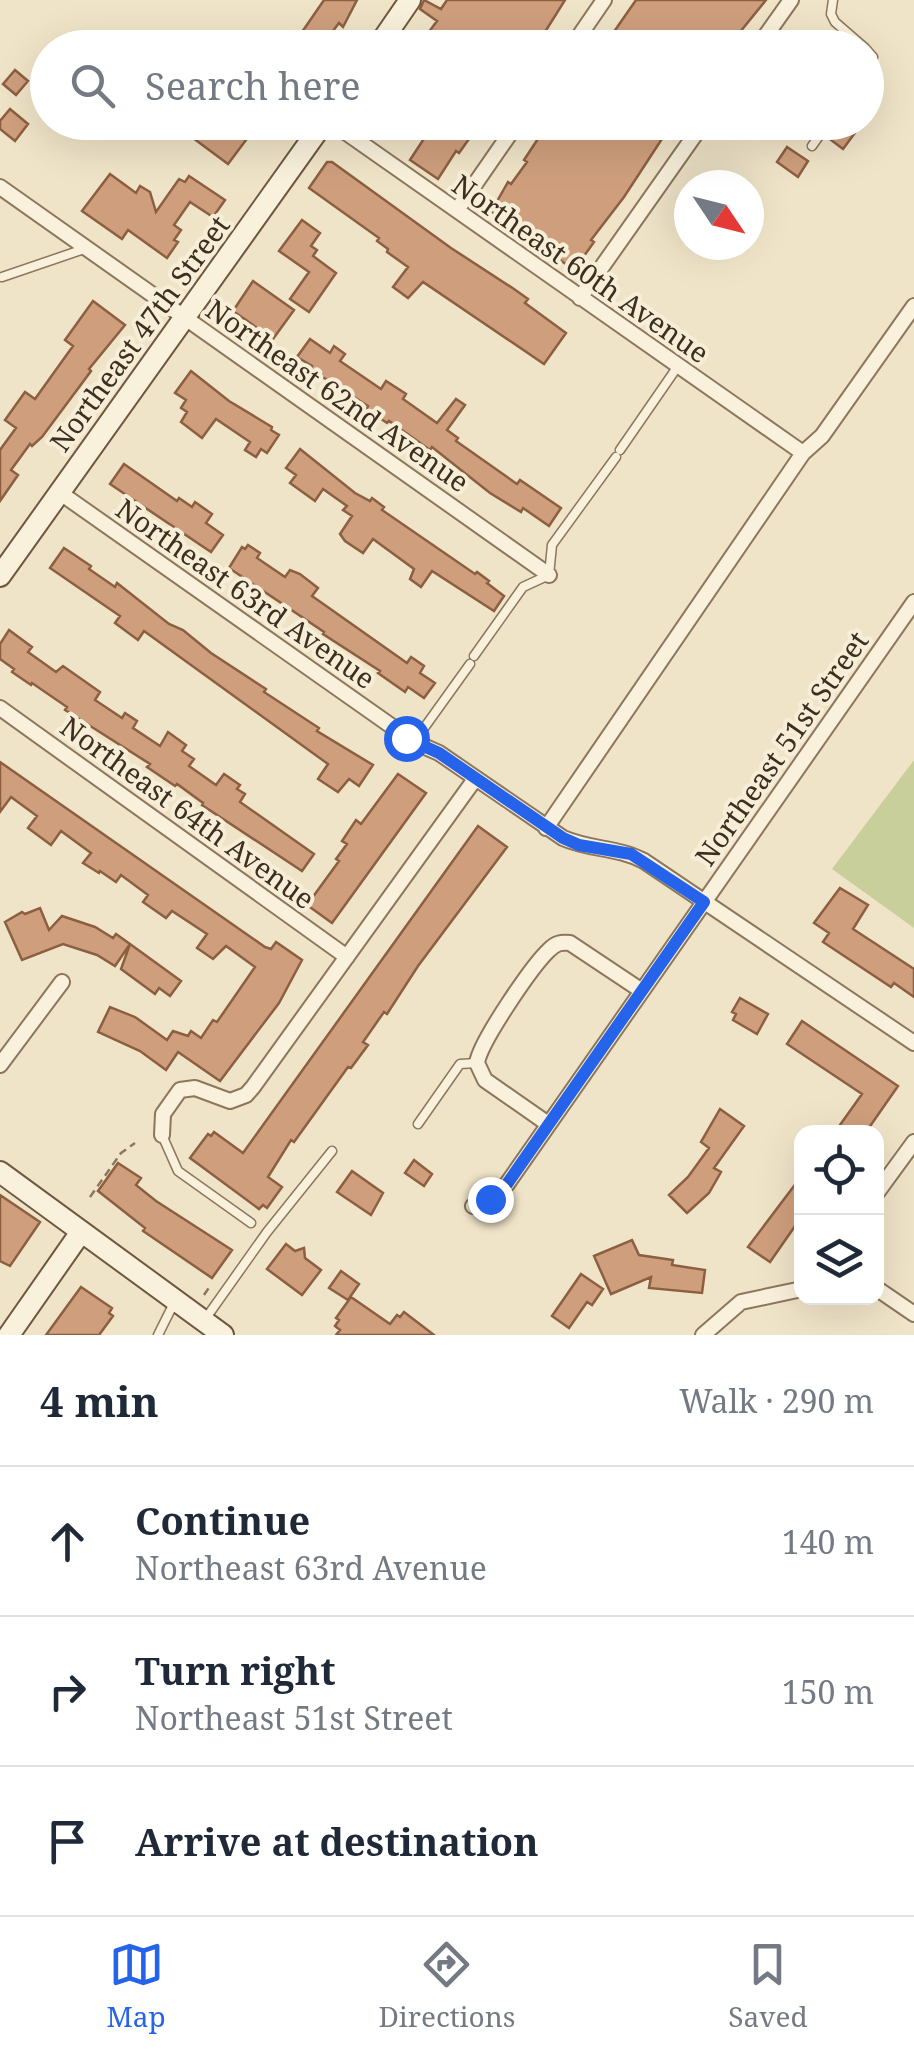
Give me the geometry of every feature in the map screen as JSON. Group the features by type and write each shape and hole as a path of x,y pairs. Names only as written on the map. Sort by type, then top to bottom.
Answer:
{"street":[{"path":"389,30 410,0"},
{"path":"583,30 604,0"},
{"path":"770,30 791,0"},
{"name":"Northeast 47th Street","path":"0,576 315,140"},
{"name":"Northeast 60th Avenue","path":"354,140 804,454"},
{"path":"457,210 506,140"},
{"path":"580,298 691,140"},
{"name":"Northeast 62nd Avenue","path":"0,187 549,574"},
{"path":"546,828 804,454 822,436 914,306"},
{"name":"Northeast 63rd Avenue","path":"60,492 414,742 439,753 546,828 579,845 631,854 914,1043"},
{"name":"Northeast 51st Street","path":"473,1206 499,1192 914,602"},
{"name":"Northeast 64th Avenue","path":"0,708 347,957"},
{"path":"162,1135 162,1114 180,1090 195,1088 230,1101 246,1095 475,778"},
{"path":"548,1124 479,1074 477,1063 483,1043 553,946 562,942 578,946 642,991"},
{"path":"0,1065 62,982"},
{"path":"884,1183 914,1142"},
{"path":"0,1172 223,1335"},
{"path":"9,1335 81,1232"},
{"path":"703,1335 741,1302 794,1291"},
{"path":"884,1293 914,1314"}],"lane":[{"path":"834,0 831,14 845,30"},
{"path":"812,146 816,140"},
{"path":"2,278 87,248"},
{"path":"414,742 523,587 549,574 552,546 678,366"},
{"path":"418,1124 460,1064 477,1063"},
{"path":"162,1135 178,1171 252,1224"},
{"path":"204,1322 266,1232 332,1152"},
{"path":"158,1333 175,1301"}],"path":[{"path":"90,1197 135,1143"}],"green space":[{"path":"914,760 914,928 832,869"}],"building":[{"path":"324,0 357,0 343,27 339,23 334,30 303,30"},
{"path":"424,0 441,9 447,0 565,0 546,30 430,30 437,21 420,9"},
{"path":"636,0 766,0 742,30 615,30"},
{"path":"15,70 28,81 16,95 3,84"},
{"path":"10,109 28,124 15,141 0,129 0,121"},
{"path":"196,140 246,140 228,164"},
{"path":"423,140 468,140 438,179 410,160"},
{"path":"537,140 661,140 579,263 575,260 570,267 491,212 508,182 511,184 527,162 524,160"},
{"path":"831,140 850,140 843,149"},
{"path":"787,147 808,161 798,177 777,162"},
{"path":"327,162 528,299 525,303 566,333 544,364 423,282 408,298 393,287 408,267 387,252 377,241 379,238 309,188"},
{"path":"110,174 136,193 140,186 150,192 156,212 179,179 185,182 189,176 225,200 213,217 190,202 174,225 181,230 167,258 128,230 122,239 82,211"},
{"path":"302,220 320,233 311,246 317,250 313,256 336,273 309,312 290,299 309,272 279,251"},
{"path":"253,281 294,310 273,339 233,311"},
{"path":"93,301 125,325 42,437 30,444 11,470 18,475 0,501 0,450 16,428 5,420 25,392 35,399 73,346 65,340"},
{"path":"310,339 330,353 334,346 345,354 340,361 381,389 386,381 406,394 403,399 437,423 456,399 465,405 447,430 458,438 456,441 517,484 520,480 561,508 549,526 523,508 521,512 490,493 432,447 430,450 387,423 366,409 368,406 310,369 312,366 297,357"},
{"path":"191,371 229,401 272,427 279,435 267,453 261,449 256,457 245,450 250,442 216,419 202,438 181,422 187,412 181,408 186,400 175,393"},
{"path":"300,449 355,493 370,501 372,498 384,507 382,510 489,581 504,596 494,611 432,571 421,587 410,579 414,569 373,539 363,553 345,541 340,534 352,516 343,510 347,506 323,489 315,501 290,483 296,475 286,468"},
{"path":"124,464 177,501 179,498 192,507 195,502 212,514 206,523 223,535 211,552 110,484"},
{"path":"248,545 260,553 257,558 285,577 290,570 300,574 318,588 312,596 407,663 411,657 424,666 420,673 435,683 424,698 408,687 405,692 229,568 242,547"},
{"path":"64,548 266,689 264,692 319,728 317,731 373,765 359,786 349,779 338,792 318,779 328,764 144,631 138,640 115,623 120,616 50,568"},
{"path":"9,630 32,647 28,652 56,672 63,666 100,692 95,700 122,718 125,713 137,721 133,728 160,746 168,732 186,745 182,751 194,759 189,766 216,785 224,774 240,785 237,789 245,794 240,802 314,854 302,871 12,672 14,669 0,659 0,644"},
{"path":"0,762 265,947 271,949 276,942 302,960 279,1003 220,1081 178,1052 166,1070 140,1051 98,1032 110,1007 135,1017 167,1040 173,1031 188,1036 191,1031 201,1038 213,1020 217,1022 255,967 226,946 213,959 197,948 207,934 172,911 166,918 143,902 148,895 121,875 116,882 83,863 91,853 61,831 51,845 28,828 37,816 11,797 0,812"},
{"path":"398,774 426,793 332,923 307,905 339,861 336,859 347,844 342,841 356,820 361,824"},
{"path":"478,826 507,847 387,1014 384,1012 363,1042 368,1045 294,1142 291,1140 268,1177 282,1187 267,1208 263,1205 259,1209 190,1158 208,1134 214,1132 243,1153"},
{"path":"840,888 868,905 853,929 914,969 914,997 894,983 891,987 823,942 829,933 814,923"},
{"path":"40,908 49,930 62,916 113,938 116,934 130,944 115,966 97,955 63,944 22,960 5,922"},
{"path":"130,944 181,981 170,996 159,988 155,994 121,969"},
{"path":"740,998 768,1014 757,1034 733,1020 736,1014 732,1012"},
{"path":"802,1021 898,1086 871,1125 840,1125 862,1094 787,1044"},
{"path":"720,1109 744,1126 714,1168 721,1172 709,1193 687,1213 669,1195 709,1148 701,1142"},
{"path":"414,1160 432,1174 424,1186 405,1173"},
{"path":"118,1163 141,1178 136,1185 156,1201 232,1250 212,1278 143,1231 145,1228 98,1191"},
{"path":"352,1171 383,1193 371,1215 337,1192"},
{"path":"794,1186 794,1228 770,1262 748,1247"},
{"path":"0,1195 40,1222 10,1266 0,1261"},
{"path":"632,1240 639,1255 705,1270 702,1293 649,1288 651,1277 611,1294 594,1256"},
{"path":"286,1244 295,1251 304,1248 305,1258 321,1270 302,1295 267,1269"},
{"path":"341,1271 359,1284 348,1300 329,1288"},
{"path":"581,1274 603,1289 592,1305 587,1302 569,1328 552,1316"},
{"path":"81,1287 112,1308 109,1313 113,1316 99,1335 46,1335"},
{"path":"351,1297 390,1324 404,1312 434,1335 336,1335 340,1330 335,1326 339,1320 336,1318"}],"route":[{"path":"406,738 439,753 563,838 579,845 631,854 704,902 507,1184 490,1199"}]}
